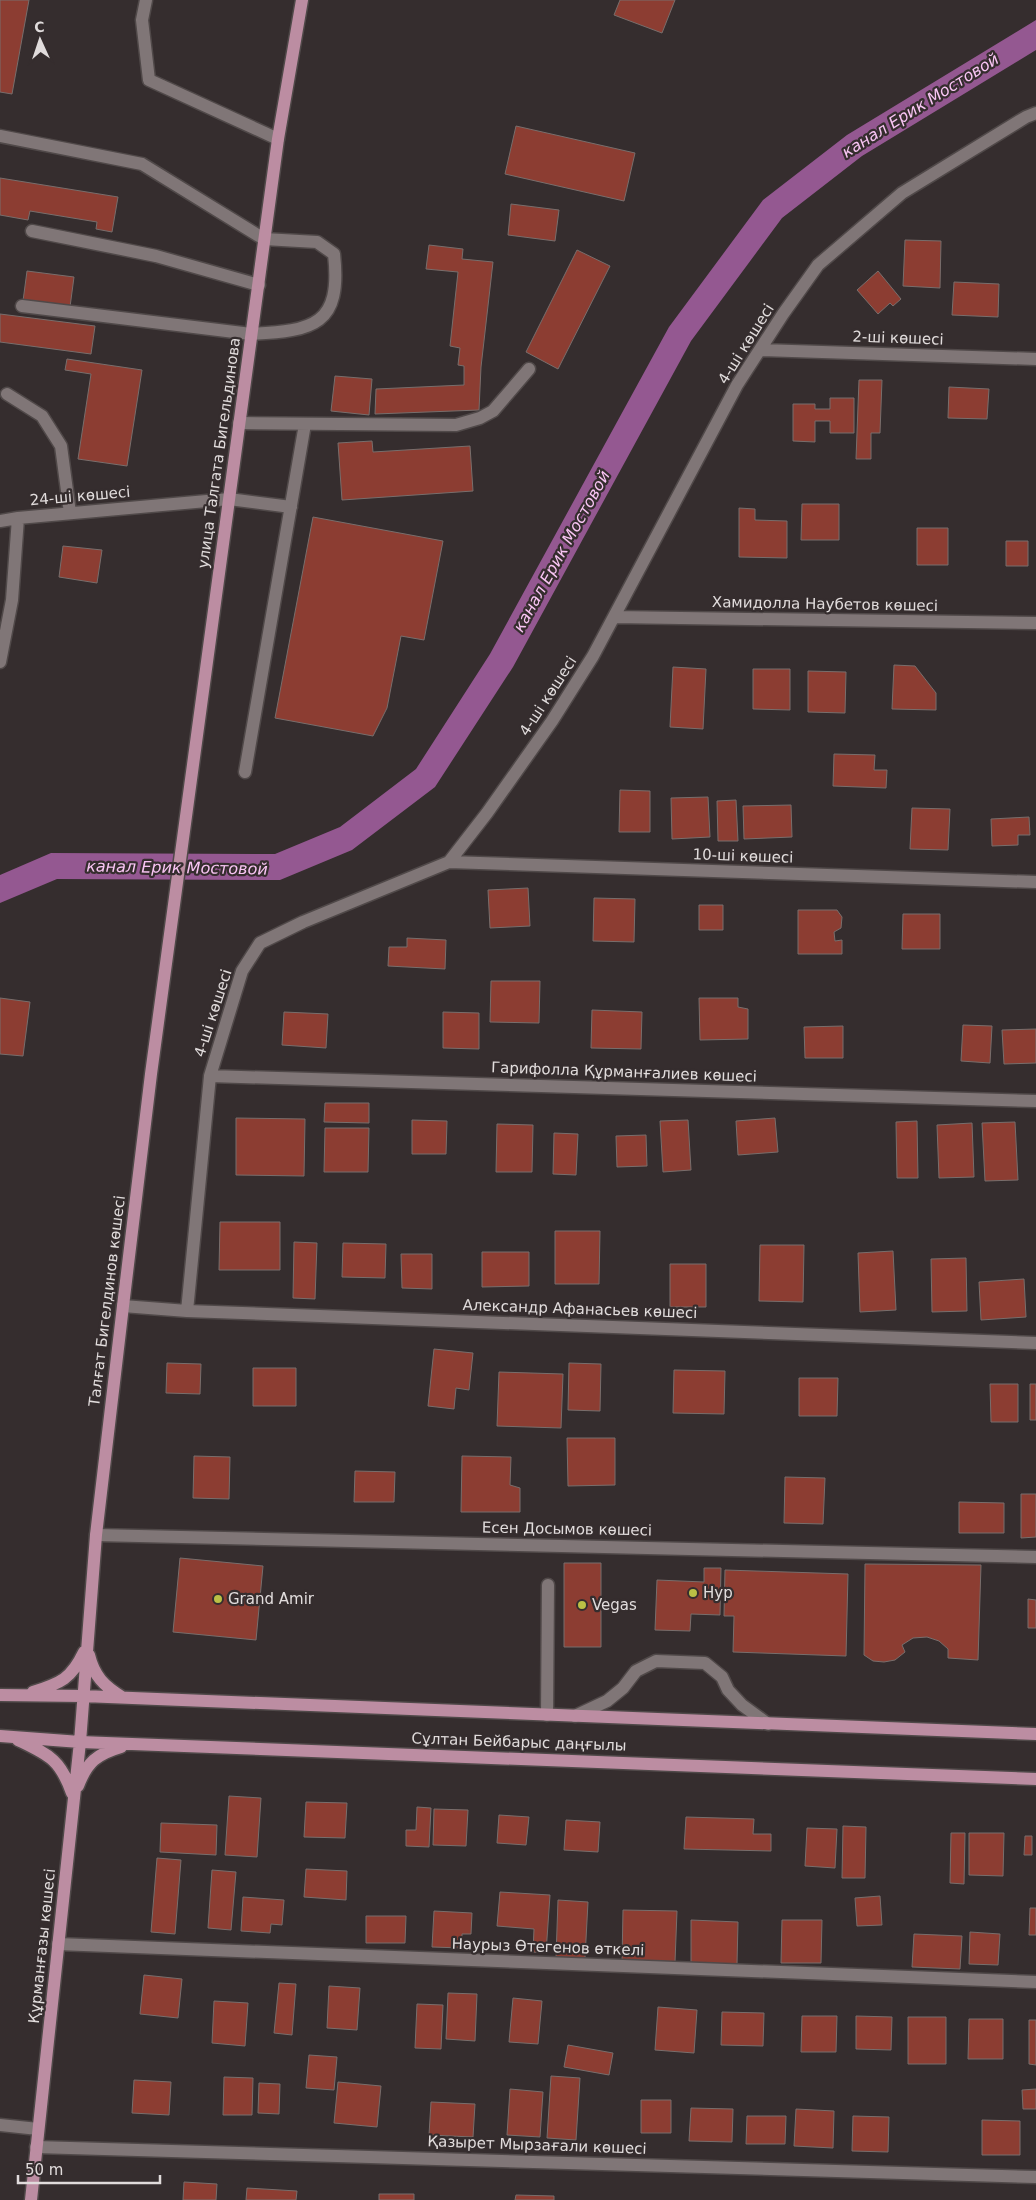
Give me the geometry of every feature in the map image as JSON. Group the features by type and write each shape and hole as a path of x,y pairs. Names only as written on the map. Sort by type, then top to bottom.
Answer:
{"main road":[{"name":"улица Талгата Бигельдинова","path":"173,912 278,139 302,0"},
{"name":"Талғат Бигелдинов көшесі","path":"83,1696 96,1534 173,912"},
{"path":"23,1695 63,1680 75,1670 87,1646"},
{"path":"87,1646 92,1667 98,1679 123,1698"},
{"name":"Сұлтан Бейбарыс даңғылы","path":"0,1695 83,1696 1036,1734"},
{"name":"Құрманғазы көшесі","path":"31,2200 80,1742 83,1696"},
{"path":"6,1737 43,1752 56,1762 67,1778 74,1798"},
{"name":"Сұлтан Бейбарыс даңғылы","path":"6,1737 80,1742 1036,1779"},
{"path":"74,1798 91,1761 106,1751 132,1744"}],"street":[{"path":"146,0 142,20 149,80 278,139"},
{"name":"4-ші көшесі","path":"187,1311 210,1076 242,971 260,943 303,922 449,862 487,813 552,721 593,656 737,385 818,265 895,199 1036,112"},
{"path":"0,136 142,164 264,238 317,242 334,254 337,278 332,304 315,324 289,332 251,334 22,306"},
{"path":"32,231 156,256 258,285"},
{"name":"2-ші көшесі","path":"760,350 1036,359"},
{"path":"239,423 456,425 480,418 493,411 529,369"},
{"path":"7,394 42,416 61,446 70,513"},
{"path":"246,772 305,424"},
{"name":"24-ші көшесі","path":"0,662 12,600 18,518 229,499 291,508"},
{"path":"0,521 18,518"},
{"name":"Хамидолла Наубетов көшесі","path":"614,617 1036,623"},
{"name":"10-ші көшесі","path":"449,862 1036,882"},
{"name":"Гарифолла Құрманғалиев көшесі","path":"210,1076 1036,1101"},
{"name":"Александр Афанасьев көшесі","path":"123,1306 187,1311 1036,1343"},
{"name":"Есен Досымов көшесі","path":"96,1534 1036,1557"},
{"path":"547,1715 548,1585"},
{"path":"575,1716 607,1701 623,1688 636,1671 656,1661 705,1663 722,1677 728,1690 742,1705 768,1724"},
{"name":"Наурыз Өтегенов өткелі","path":"58,1944 1036,1982"},
{"path":"0,2125 38,2129"},
{"name":"Қазырет Мырзағали көшесі","path":"36,2147 1036,2177"}],"water":[{"name":"канал Ерик Мостовой","path":"1036,20 1036,50 862,156 782,218 691,341 513,667 435,787 352,850 280,880 57,879 0,903 0,875 51,853 275,854 340,827 416,769 490,654 669,327 763,200 847,135"}],"building":[{"path":"0,0 29,0 12,94 0,92"},
{"path":"620,0 675,0 662,33 614,15"},
{"path":"516,126 635,153 624,201 505,174"},
{"path":"0,178 118,197 112,232 96,229 97,222 30,211 28,220 0,215"},
{"path":"511,204 559,210 555,241 508,235"},
{"path":"905,240 941,241 940,288 903,286"},
{"path":"429,245 463,249 462,259 493,262 481,367 479,410 375,414 376,389 464,385 464,366 458,365 460,348 450,346 458,272 426,269"},
{"path":"577,250 610,266 558,369 526,352"},
{"path":"27,271 74,277 70,307 23,301"},
{"path":"878,271 901,299 893,306 890,303 878,314 857,290"},
{"path":"954,282 999,284 998,317 952,315"},
{"path":"0,314 95,326 91,354 0,342"},
{"path":"67,359 142,370 127,466 78,459 91,374 65,370"},
{"path":"335,376 372,379 369,415 331,411"},
{"path":"859,380 882,380 880,433 871,433 871,459 856,459"},
{"path":"949,387 989,389 987,419 948,418"},
{"path":"830,398 854,398 854,433 830,433 830,421 815,421 815,442 793,441 793,404 815,404 815,409 830,409"},
{"path":"372,441 373,452 470,446 473,491 342,500 338,443"},
{"path":"802,504 839,504 839,540 801,540"},
{"path":"739,508 755,509 755,520 787,521 787,558 739,557"},
{"path":"313,517 443,541 424,640 401,636 387,708 373,736 275,718"},
{"path":"917,528 948,528 948,565 917,565"},
{"path":"1006,541 1028,541 1028,566 1006,566"},
{"path":"63,546 102,550 97,583 59,577"},
{"path":"894,665 915,666 936,693 936,710 892,709"},
{"path":"673,667 706,669 703,729 670,727"},
{"path":"753,669 790,669 790,710 753,709"},
{"path":"808,671 846,672 845,713 808,712"},
{"path":"834,754 875,755 874,770 887,770 886,788 833,786"},
{"path":"620,790 650,791 650,832 619,832"},
{"path":"708,797 710,837 672,839 671,798"},
{"path":"736,800 738,841 718,841 717,801"},
{"path":"791,805 792,837 744,839 743,806"},
{"path":"912,808 950,809 948,850 910,849"},
{"path":"1029,817 1030,835 1018,835 1018,845 992,846 991,819"},
{"path":"528,888 530,926 490,928 488,890"},
{"path":"594,898 635,899 634,942 593,941"},
{"path":"699,905 723,905 723,930 699,930"},
{"path":"798,910 837,910 842,917 841,928 834,932 835,941 842,940 842,954 798,954"},
{"path":"903,914 940,914 940,949 902,949"},
{"path":"407,938 446,940 445,969 388,966 389,947 407,947"},
{"path":"491,981 540,981 539,1023 490,1022"},
{"path":"0,998 30,1002 23,1056 0,1054"},
{"path":"699,998 738,998 738,1007 748,1009 748,1039 700,1040"},
{"path":"592,1010 642,1012 641,1049 591,1048"},
{"path":"284,1012 328,1014 326,1048 282,1045"},
{"path":"443,1012 479,1013 479,1049 443,1048"},
{"path":"963,1025 992,1026 990,1063 961,1061"},
{"path":"843,1026 843,1058 805,1058 804,1027"},
{"path":"1036,1029 1036,1063 1004,1064 1002,1030"},
{"path":"325,1103 369,1103 369,1123 324,1122"},
{"path":"236,1118 305,1119 304,1176 236,1175"},
{"path":"775,1118 778,1152 738,1155 736,1121"},
{"path":"412,1120 447,1121 446,1154 412,1154"},
{"path":"688,1120 691,1170 663,1172 660,1121"},
{"path":"917,1121 918,1178 897,1178 896,1122"},
{"path":"1015,1122 1018,1180 985,1181 982,1123"},
{"path":"972,1123 974,1177 939,1178 937,1125"},
{"path":"497,1124 533,1125 532,1172 496,1172"},
{"path":"325,1128 369,1128 368,1172 324,1172"},
{"path":"554,1133 578,1134 576,1175 553,1174"},
{"path":"646,1135 647,1166 617,1167 616,1136"},
{"path":"220,1222 280,1222 280,1270 219,1270"},
{"path":"555,1231 600,1231 599,1284 555,1284"},
{"path":"294,1242 317,1243 315,1299 293,1298"},
{"path":"343,1243 386,1244 385,1278 342,1277"},
{"path":"760,1245 804,1245 803,1302 759,1301"},
{"path":"893,1251 896,1310 860,1312 858,1253"},
{"path":"482,1252 529,1252 529,1286 482,1287"},
{"path":"401,1254 432,1254 432,1289 402,1288"},
{"path":"966,1258 967,1311 932,1312 931,1259"},
{"path":"670,1264 706,1264 706,1307 670,1307"},
{"path":"1024,1279 1026,1317 981,1320 979,1282"},
{"path":"434,1349 473,1353 469,1390 456,1388 454,1409 428,1406"},
{"path":"167,1363 201,1364 200,1394 166,1393"},
{"path":"569,1363 601,1364 600,1411 568,1410"},
{"path":"253,1368 296,1368 296,1406 253,1406"},
{"path":"674,1370 725,1371 724,1414 673,1413"},
{"path":"499,1372 563,1374 561,1428 497,1426"},
{"path":"799,1378 838,1378 837,1416 799,1416"},
{"path":"990,1384 1018,1384 1018,1422 991,1422"},
{"path":"1030,1384 1036,1384 1036,1420 1030,1420"},
{"path":"567,1438 615,1438 615,1485 568,1486"},
{"path":"194,1456 230,1457 229,1499 193,1498"},
{"path":"462,1456 511,1457 510,1485 520,1488 520,1512 461,1512"},
{"path":"355,1471 395,1472 394,1502 354,1502"},
{"path":"785,1477 825,1478 823,1524 784,1523"},
{"path":"1021,1494 1036,1494 1036,1537 1021,1538"},
{"path":"959,1502 1004,1503 1004,1533 959,1533"},
{"name":"Grand Amir","path":"180,1558 263,1566 256,1640 173,1632"},
{"name":"Vegas","path":"564,1563 601,1563 601,1647 564,1647"},
{"path":"865,1564 981,1565 978,1660 948,1658 948,1649 939,1641 927,1637 913,1638 902,1645 905,1652 895,1660 873,1661 864,1655"},
{"path":"704,1568 721,1568 720,1615 691,1614 690,1631 655,1630 657,1580 704,1582"},
{"path":"725,1570 848,1574 846,1656 733,1652 734,1616 724,1616"},
{"path":"1028,1599 1036,1600 1036,1628 1028,1628"},
{"path":"229,1796 261,1798 257,1857 225,1855"},
{"path":"306,1802 347,1803 345,1838 304,1837"},
{"path":"417,1807 431,1808 429,1847 406,1846 406,1830 416,1830"},
{"path":"434,1809 468,1810 466,1846 433,1845"},
{"path":"499,1815 529,1817 526,1845 497,1843"},
{"path":"686,1817 754,1819 753,1834 771,1834 771,1851 684,1849"},
{"path":"566,1820 600,1822 598,1852 564,1850"},
{"path":"161,1823 217,1825 216,1855 160,1852"},
{"path":"843,1826 866,1827 865,1878 842,1878"},
{"path":"807,1828 837,1829 835,1868 805,1866"},
{"path":"951,1833 965,1833 964,1884 950,1883"},
{"path":"969,1833 1004,1833 1003,1876 969,1875"},
{"path":"1025,1836 1032,1836 1032,1855 1024,1855"},
{"path":"157,1858 181,1860 175,1934 151,1932"},
{"path":"306,1869 347,1871 346,1900 304,1897"},
{"path":"212,1870 236,1872 231,1930 208,1928"},
{"path":"500,1892 550,1895 546,1953 533,1952 534,1929 497,1926"},
{"path":"880,1896 882,1925 857,1926 855,1898"},
{"path":"243,1897 284,1900 282,1925 271,1924 270,1933 241,1931"},
{"path":"558,1900 588,1902 585,1958 556,1957"},
{"path":"1030,1908 1036,1908 1036,1935 1029,1935"},
{"path":"623,1910 677,1911 675,1962 622,1961"},
{"path":"434,1911 472,1913 471,1934 462,1934 462,1948 432,1947"},
{"path":"366,1916 406,1916 405,1943 366,1943"},
{"path":"691,1920 738,1922 737,1964 691,1963"},
{"path":"782,1920 822,1920 821,1963 781,1963"},
{"path":"970,1932 1000,1934 998,1965 969,1964"},
{"path":"914,1934 962,1936 960,1969 912,1967"},
{"path":"144,1975 182,1979 178,2018 140,2014"},
{"path":"279,1983 296,1984 292,2035 274,2033"},
{"path":"329,1986 360,1988 357,2030 327,2028"},
{"path":"448,1993 477,1994 475,2041 446,2039"},
{"path":"513,1998 542,2001 538,2044 509,2042"},
{"path":"214,2001 248,2003 245,2046 212,2043"},
{"path":"417,2004 443,2005 441,2049 415,2048"},
{"path":"658,2007 697,2010 694,2053 655,2050"},
{"path":"722,2012 764,2013 763,2046 721,2045"},
{"path":"802,2016 837,2016 836,2052 801,2052"},
{"path":"856,2016 892,2017 891,2050 856,2049"},
{"path":"908,2017 946,2017 946,2064 908,2064"},
{"path":"969,2019 1003,2019 1003,2059 968,2059"},
{"path":"1029,2020 1036,2020 1036,2065 1029,2064"},
{"path":"568,2045 613,2053 609,2075 564,2067"},
{"path":"309,2055 337,2057 334,2090 306,2088"},
{"path":"551,2076 580,2078 576,2140 547,2138"},
{"path":"224,2077 253,2078 252,2115 223,2115"},
{"path":"134,2080 171,2082 169,2115 132,2113"},
{"path":"338,2082 381,2086 377,2127 334,2123"},
{"path":"259,2083 280,2084 279,2114 258,2113"},
{"path":"510,2089 543,2092 540,2137 507,2135"},
{"path":"1036,2089 1036,2109 1023,2109 1022,2090"},
{"path":"641,2100 671,2100 671,2133 641,2133"},
{"path":"431,2102 475,2104 473,2137 429,2135"},
{"path":"691,2108 733,2109 732,2142 689,2141"},
{"path":"796,2109 834,2111 833,2148 794,2146"},
{"path":"747,2116 786,2116 785,2144 746,2144"},
{"path":"853,2116 889,2117 888,2152 852,2151"},
{"path":"982,2120 1020,2121 1020,2155 982,2155"},
{"path":"184,2182 217,2184 216,2200 183,2200"},
{"path":"247,2188 297,2191 296,2200 246,2200"},
{"path":"379,2194 414,2194 414,2200 379,2200"},
{"path":"516,2195 554,2196 554,2200 515,2200"}],"place":[{"name":"Нур","path":"693,1593"},
{"name":"Grand Amir","path":"218,1599"},
{"name":"Vegas","path":"582,1605"}]}
